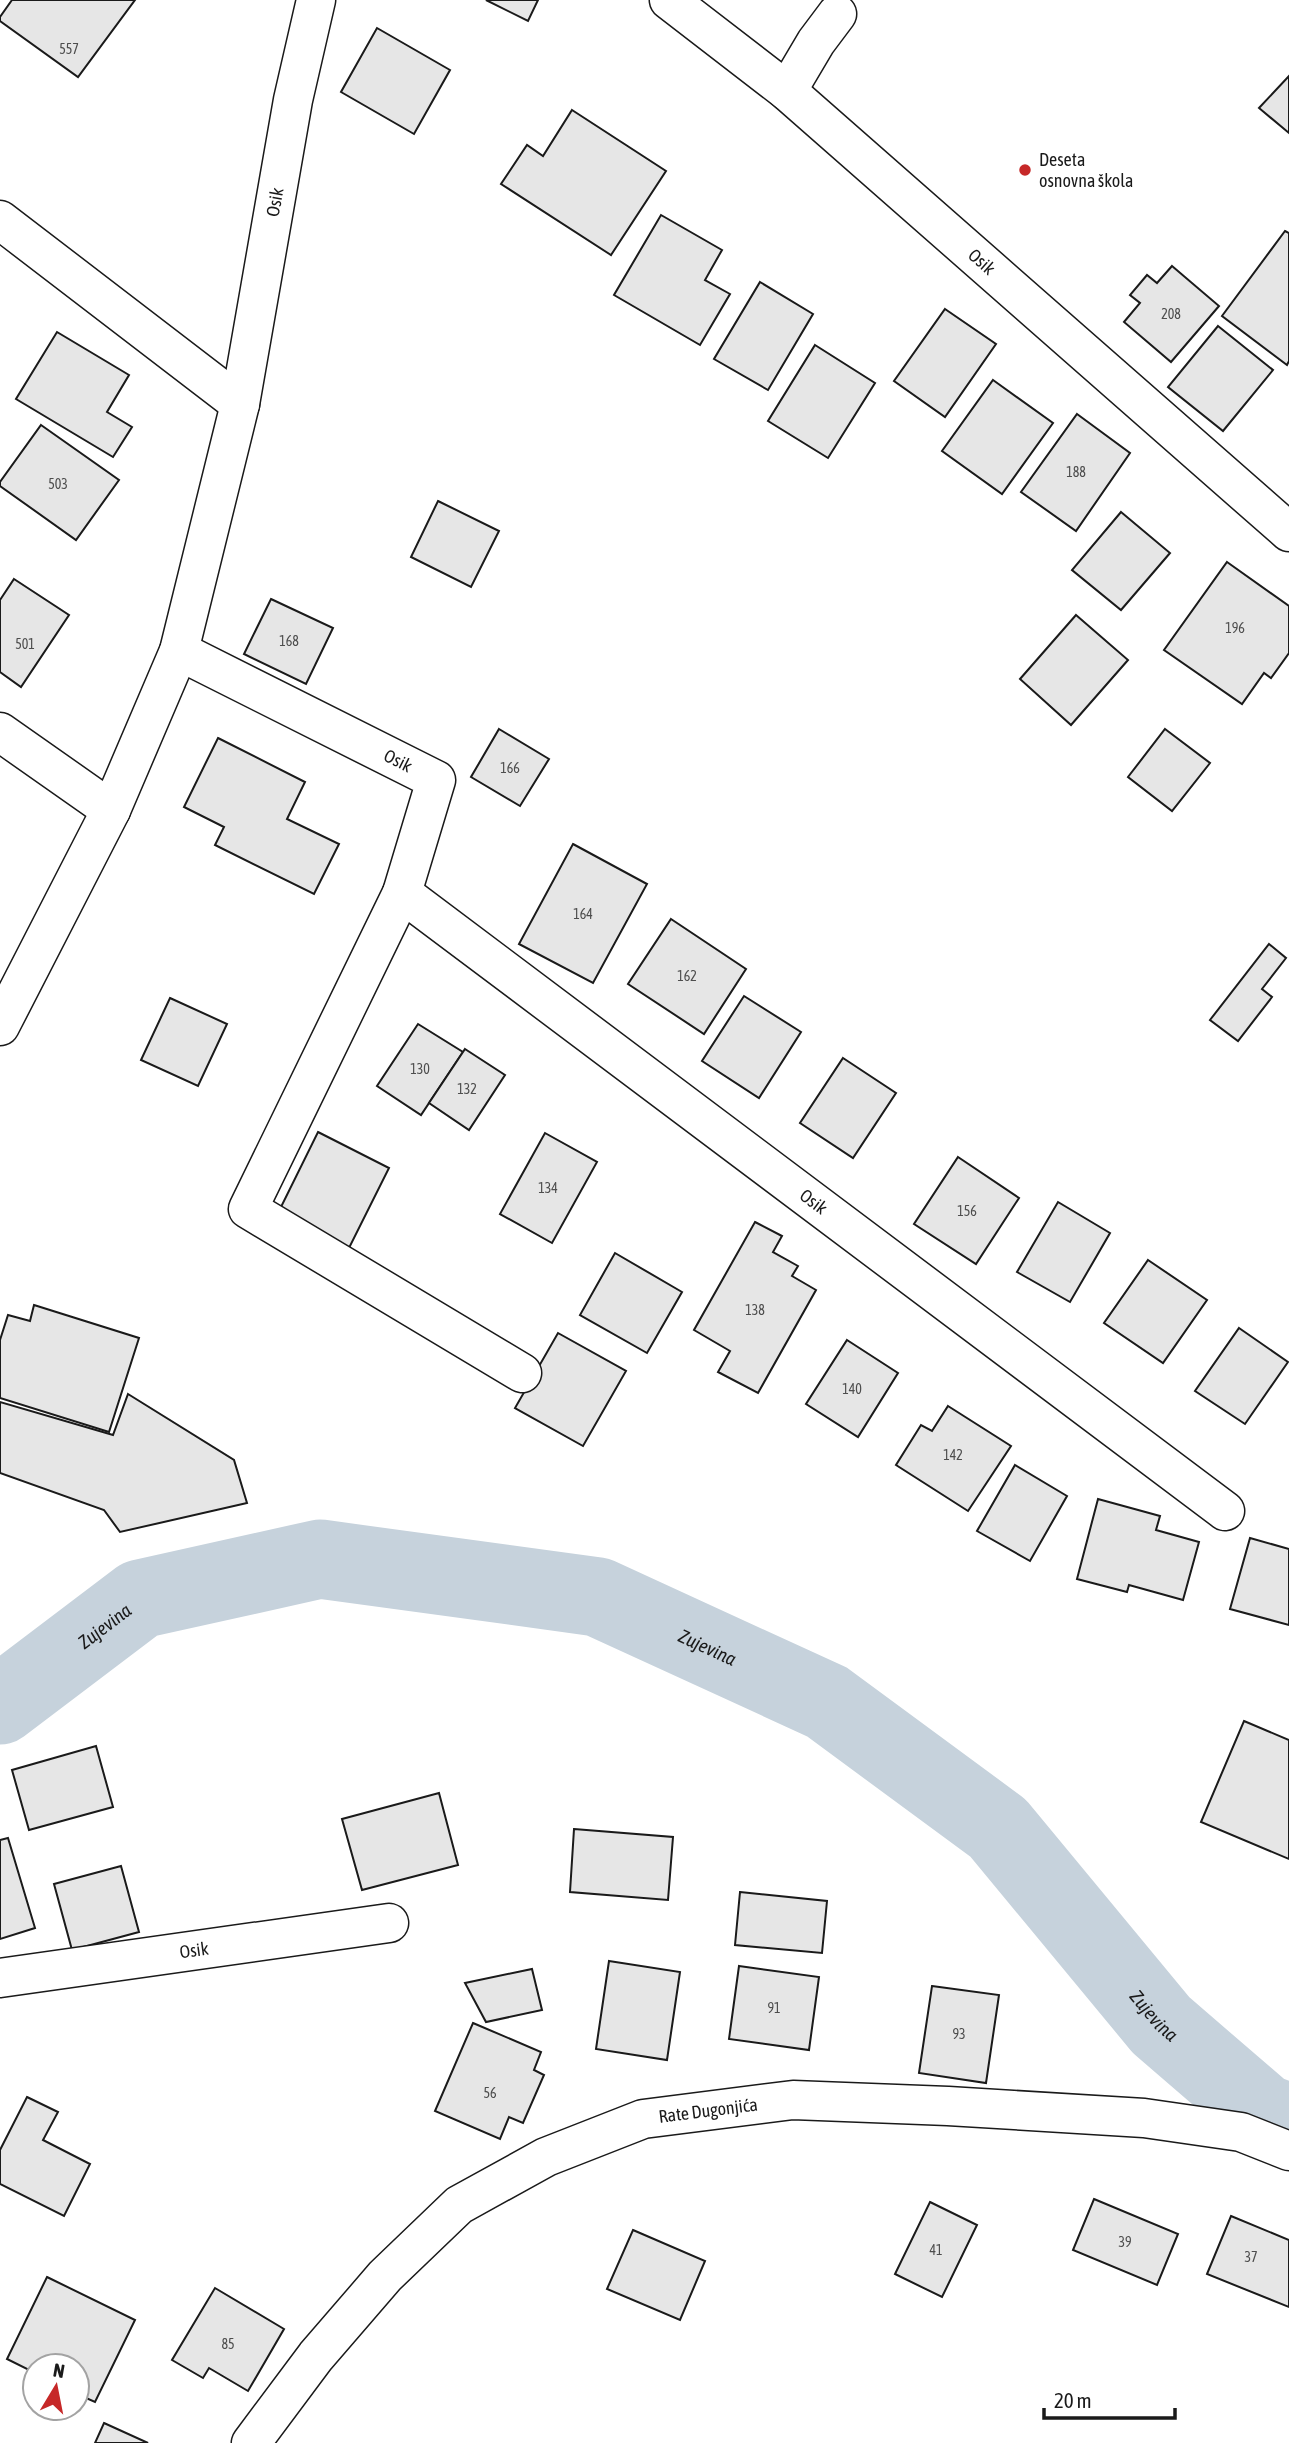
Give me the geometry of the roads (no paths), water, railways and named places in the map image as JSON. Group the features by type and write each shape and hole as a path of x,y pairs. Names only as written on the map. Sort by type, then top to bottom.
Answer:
{"street":[{"name":"Osik","path":"0,1027 111,810 179,651 240,404 293,100 316,0"},
{"name":"Osik","path":"669,0 787,91 1289,532"},
{"path":"787,91 816,42 837,14"},
{"path":"0,220 240,404"},
{"name":"Osik","path":"179,651 436,780 402,893 248,1209 523,1374"},
{"path":"0,732 111,810"},
{"name":"Osik","path":"402,893 1225,1511"},
{"name":"Osik","path":"0,1978 388,1923"},
{"name":"Rate Dugonjića","path":"251,2443 316,2356 377,2286 459,2205 546,2157 643,2119 793,2100 948,2106 1144,2118 1241,2132 1289,2151"}],"waterway":[{"name":"Zujevina","path":"0,1705 140,1599 320,1559 598,1597 827,1702 998,1828 1161,2025 1263,2113 1289,2123"}],"place":[{"name":"Deseta osnovna škola","path":"1025,170"}]}
